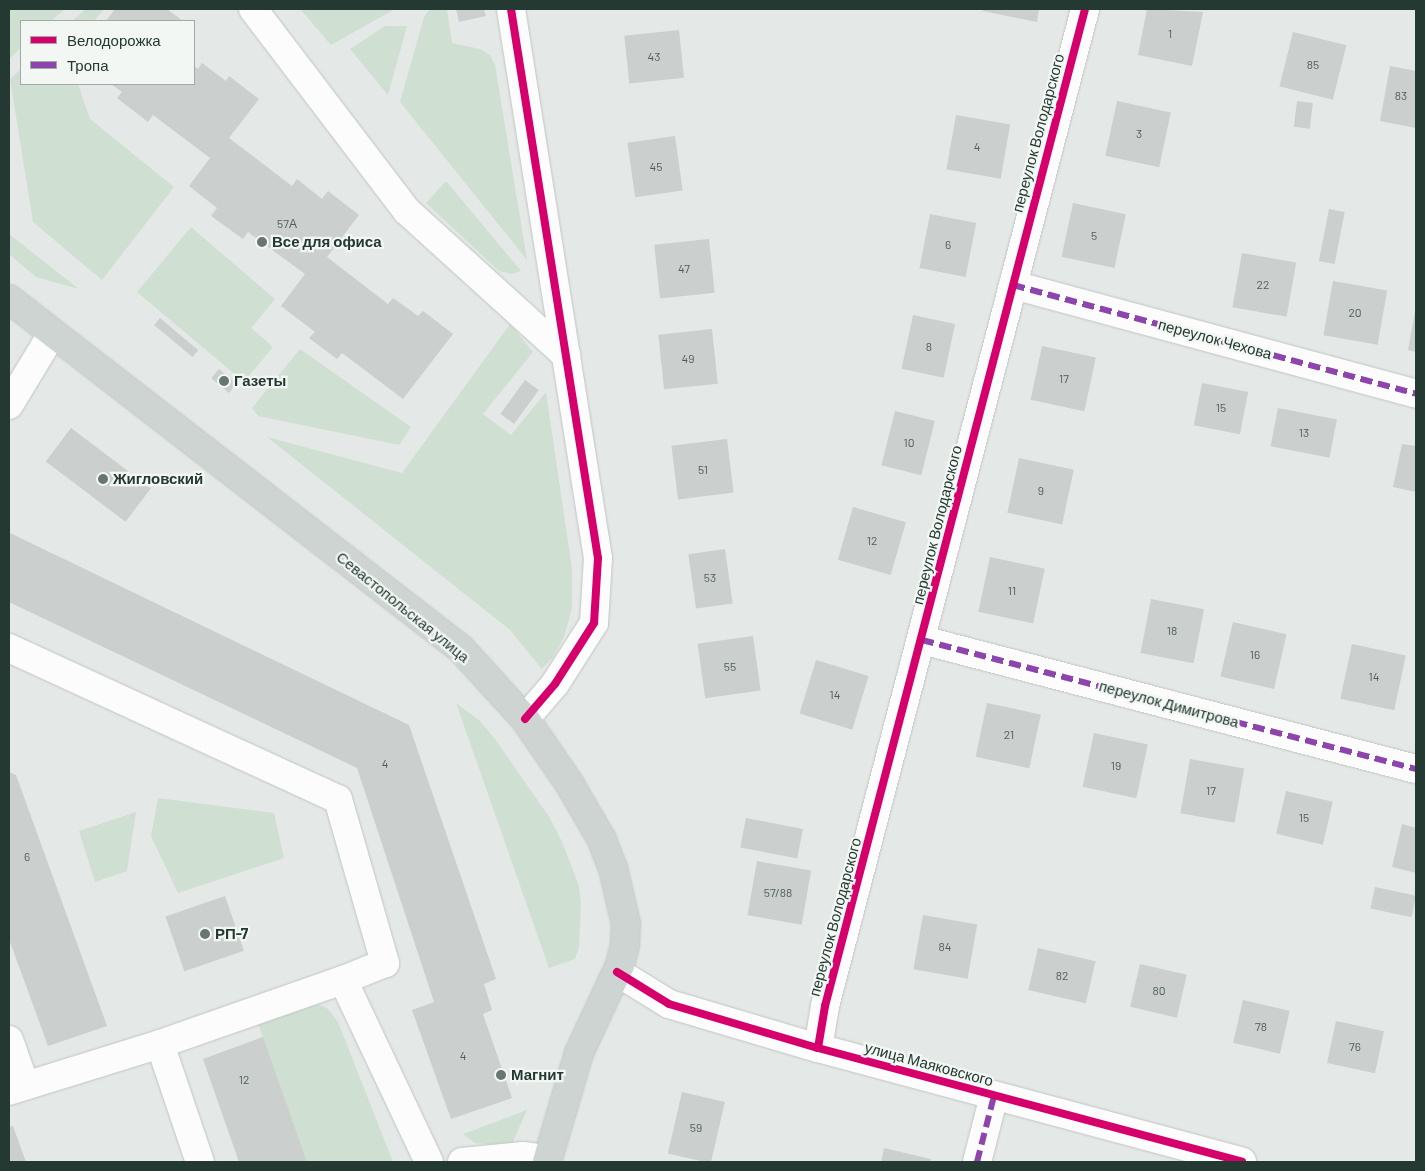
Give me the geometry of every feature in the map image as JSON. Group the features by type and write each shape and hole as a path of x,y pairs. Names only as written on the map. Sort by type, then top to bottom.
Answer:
{"main road":[{"name":"Севастопольская улица","path":"9,299 461,649 525,719 577,798 602,840 613,868 626,924 625,945 617,972 579,1053 548,1161"}],"street":[{"path":"253,9 407,211 566,355"},
{"path":"511,9 598,558 594,623 554,684 525,719"},
{"name":"переулок Володарского","path":"818,1048 825,1006 922,640 1085,9"},
{"name":"переулок Чехова","path":"1013,285 1416,394"},
{"path":"9,405 52,334"},
{"name":"переулок Димитрова","path":"922,640 1416,769"},
{"path":"9,648 338,799 385,962 343,980 160,1044 17,1088 9,1040"},
{"name":"улица Маяковского","path":"617,972 669,1004 818,1048 1242,1162"},
{"path":"343,980 429,1162"},
{"path":"160,1044 200,1162"},
{"path":"977,1162 994,1096"},
{"path":"462,1162 523,1156 548,1161"}],"green space":[{"path":"9,9 65,9 52,20 20,20 20,49 9,59"},
{"path":"86,9 104,9 95,20 73,20"},
{"path":"300,9 395,9 331,45"},
{"path":"430,9 447,9 452,43 480,49 490,55 495,65 527,260 400,102 424,17"},
{"path":"385,26 407,26 388,95 350,49"},
{"path":"20,70 20,85 78,85 90,119 174,187 102,280 33,222 10,79"},
{"path":"446,181 521,271 512,274 499,271 426,203"},
{"path":"191,227 275,299 251,328 273,347 244,382 137,292"},
{"path":"9,234 79,289 36,277 9,254"},
{"path":"510,324 533,352 483,414 511,435 546,392 572,569 572,608 564,637 553,657 542,669 510,630 267,437 402,473"},
{"path":"300,349 411,427 399,445 258,416 252,408"},
{"path":"456,703 480,721 495,739 550,818 563,844 579,886 581,906 579,947 575,959 549,968"},
{"path":"158,798 274,813 284,858 178,893 151,836"},
{"path":"136,812 127,871 95,882 79,831"},
{"path":"318,1004 328,1009 338,1022 393,1162 307,1162 257,1021 306,1005"},
{"path":"527,1110 511,1146 475,1143 463,1134"}],"building":[{"path":"115,9 167,9 182,20 107,20"},
{"path":"456,9 484,9 486,16 459,22"},
{"path":"983,9 1039,9 1037,22 983,11"},
{"path":"1147,9 1203,12 1192,66 1138,55"},
{"path":"679,30 684,78 629,83 624,36"},
{"path":"1293,32 1346,45 1333,100 1279,86"},
{"path":"202,63 226,81 229,76 259,99 229,138 292,186 297,179 322,199 328,191 359,215 327,257 388,304 393,298 418,316 423,311 453,334 403,399 342,353 337,359 309,338 315,332 281,306 305,274 248,232 243,239 211,216 217,208 189,186 210,158 153,115 148,122 117,98 122,92 112,85 195,85 195,67 198,69"},
{"path":"1390,66 1416,71 1416,128 1380,121"},
{"path":"1117,101 1171,112 1159,167 1105,156"},
{"path":"1297,101 1313,103 1310,129 1294,127"},
{"path":"956,115 1010,125 1001,179 946,169"},
{"path":"675,136 683,190 635,197 627,143"},
{"path":"1073,203 1126,214 1114,268 1062,257"},
{"path":"1329,209 1345,212 1335,264 1319,261"},
{"path":"930,214 976,223 966,277 920,268"},
{"path":"709,239 715,293 660,298 654,245"},
{"path":"1242,253 1296,263 1287,317 1232,307"},
{"path":"1333,281 1387,291 1378,345 1323,335"},
{"path":"1416,312 1416,352 1408,350"},
{"path":"913,315 955,324 944,378 902,369"},
{"path":"160,318 198,350 193,357 154,325"},
{"path":"712,329 718,384 664,389 658,335"},
{"path":"1042,346 1096,357 1084,411 1031,400"},
{"name":"Газеты","path":"219,369 237,384 229,393 211,378"},
{"path":"525,380 539,390 514,424 500,414"},
{"path":"1202,383 1248,392 1240,434 1194,425"},
{"path":"1278,408 1337,419 1329,458 1271,446"},
{"path":"895,411 935,421 921,475 881,465"},
{"path":"71,428 151,488 126,522 46,462"},
{"path":"727,439 734,493 678,499 671,446"},
{"path":"1402,444 1416,446 1416,492 1393,487"},
{"path":"1019,458 1074,470 1062,524 1007,513"},
{"path":"853,507 906,522 891,575 838,560"},
{"path":"10,533 409,725 496,979 484,984 492,1010 483,1014 512,1098 451,1119 412,1010 434,1002 357,768 9,602"},
{"path":"725,549 733,603 696,609 688,554"},
{"path":"990,557 1045,569 1033,623 978,612"},
{"path":"1151,599 1204,609 1194,663 1141,653"},
{"path":"1233,622 1287,634 1274,689 1220,677"},
{"path":"753,636 761,690 705,698 698,644"},
{"path":"1352,644 1406,655 1394,710 1340,699"},
{"path":"816,660 869,676 852,730 800,714"},
{"path":"987,703 1041,714 1029,768 976,757"},
{"path":"1094,733 1148,744 1136,798 1083,787"},
{"path":"1190,759 1244,769 1235,823 1180,813"},
{"path":"9,772 16,775 107,1026 48,1046 9,939"},
{"path":"1286,791 1333,802 1323,845 1276,834"},
{"path":"746,818 803,829 797,859 740,847"},
{"path":"1402,824 1416,828 1416,873 1392,867"},
{"path":"757,861 811,871 802,925 747,915"},
{"path":"1375,887 1416,896 1412,917 1370,909"},
{"name":"РП-7","path":"225,896 244,951 184,971 165,917"},
{"path":"923,915 977,925 968,979 913,969"},
{"path":"1038,948 1095,961 1086,1003 1028,990"},
{"path":"1140,964 1187,975 1177,1018 1130,1007"},
{"path":"1243,1000 1290,1011 1280,1054 1233,1043"},
{"path":"1336,1021 1384,1031 1375,1073 1327,1063"},
{"path":"263,1037 307,1162 239,1162 203,1059"},
{"path":"682,1092 725,1102 711,1162 668,1153"},
{"path":"13,1126 26,1162 9,1162 9,1127"},
{"path":"884,1148 931,1159 930,1162 881,1162"}],"marked path":[{"path":"1013,285 1416,394"},
{"path":"922,640 1416,769"},
{"path":"977,1162 994,1096"}],"cycle path":[{"path":"511,9 598,558 594,623 555,684 525,719"},
{"path":"818,1048 825,1006 1085,9"},
{"path":"617,972 669,1004 818,1048 1242,1162"}],"place":[{"name":"Все для офиса","path":"262,242"},
{"name":"Газеты","path":"224,381"},
{"name":"Жигловский","path":"103,479"},
{"name":"РП-7","path":"205,934"},
{"name":"Магнит","path":"501,1075"}]}
